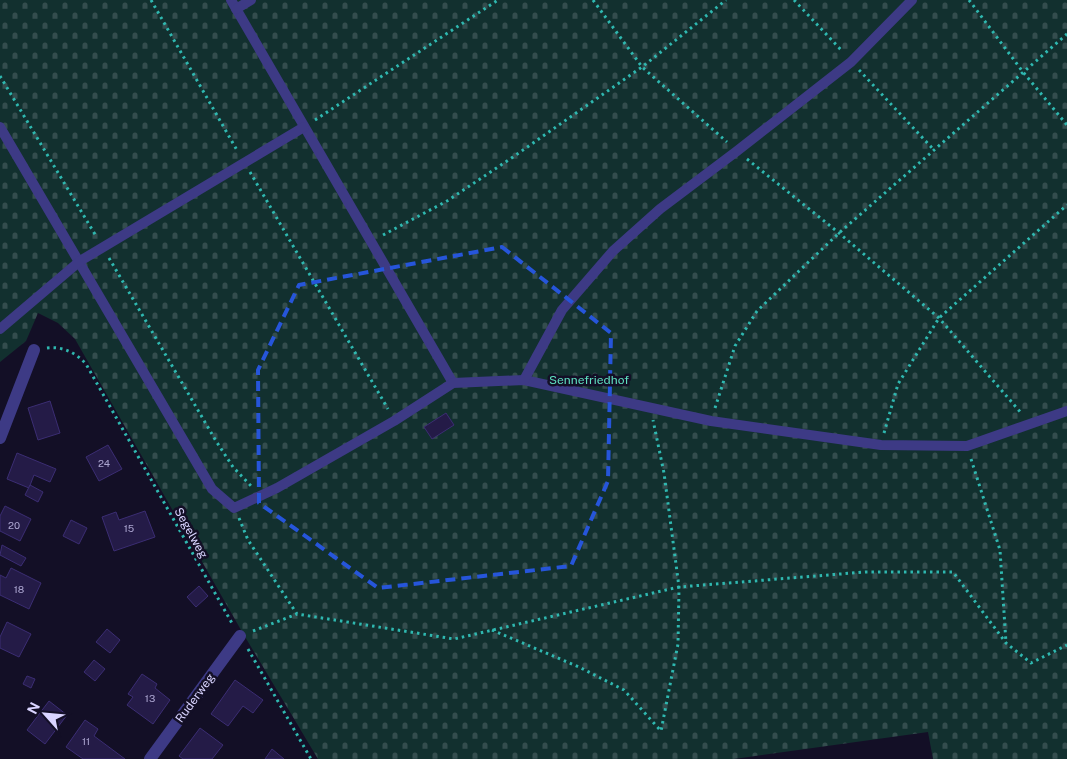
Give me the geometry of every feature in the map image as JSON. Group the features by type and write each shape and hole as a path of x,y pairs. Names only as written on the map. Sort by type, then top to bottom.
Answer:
{"street":[{"path":"0,438 34,350"},
{"name":"Ruderweg","path":"150,759 240,636"}],"lane":[{"path":"231,0 453,383"},
{"path":"236,10 250,0"},
{"path":"524,380 562,310 613,251 660,209 851,62 912,0"},
{"path":"0,127 80,261 212,490 234,508 276,488 394,420 453,383 524,380 710,420 881,445 967,446 1067,410"},
{"path":"0,329 80,261 304,127"}],"path":[{"path":"151,0 394,420"},
{"path":"304,127 498,0"},
{"path":"593,0 642,66 737,151 839,232 939,318 1031,424"},
{"path":"370,242 447,201 513,157 642,66 726,0"},
{"path":"794,0 934,150"},
{"path":"969,0 1067,125"},
{"path":"710,420 736,346 757,311 839,232 1067,34"},
{"path":"0,76 103,247 216,441 233,467 260,496"},
{"path":"881,445 898,384 939,318 1067,205"},
{"name":"Segelweg","path":"34,350 52,347 66,350 78,355 86,364 312,759"},
{"path":"492,630 579,667 624,690 661,731 678,644 679,587 664,474 651,408"},
{"path":"967,446 1000,550 1006,643"},
{"path":"234,508 248,540 297,614"},
{"path":"240,636 297,614 454,638 679,587 866,572 953,572 1006,643 1031,663 1067,646"}],"highlighted area":[{"path":"502,247 611,333 608,481 571,566 378,588 259,503 258,370 299,285"}],"green space":[{"name":"Sennefriedhof","path":"0,0 1067,0 1067,759 933,759 928,732 734,759 318,759 241,630 75,339 58,323 38,313 26,341 0,362"}],"building":[{"path":"50,401 60,433 38,440 28,408"},
{"path":"446,413 454,425 432,439 424,427"},
{"path":"108,445 122,469 99,481 86,457"},
{"path":"17,453 56,469 50,482 34,475 29,488 7,479"},
{"path":"30,485 43,492 38,502 25,495"},
{"path":"5,506 31,519 20,541 0,531 0,516"},
{"path":"145,511 155,537 114,551 102,517 116,512 119,520"},
{"path":"71,520 87,528 79,544 63,536"},
{"path":"2,545 26,558 21,566 0,555"},
{"path":"11,568 41,583 29,609 0,595 0,575 6,578"},
{"path":"199,586 208,596 196,607 187,597"},
{"path":"7,622 31,634 19,657 0,648 0,637"},
{"path":"107,629 120,640 110,653 96,642"},
{"path":"94,660 105,669 95,681 84,672"},
{"path":"142,674 157,684 155,688 170,700 153,724 127,705 133,697 128,694"},
{"path":"27,676 35,679 31,688 23,684"},
{"path":"235,680 263,700 253,713 243,706 228,726 211,714"},
{"path":"49,701 67,715 45,744 27,730"},
{"path":"85,720 98,729 94,736 125,759 83,759 66,747"},
{"path":"200,728 223,745 212,759 183,759 179,756"},
{"path":"272,749 284,759 265,759"}]}
